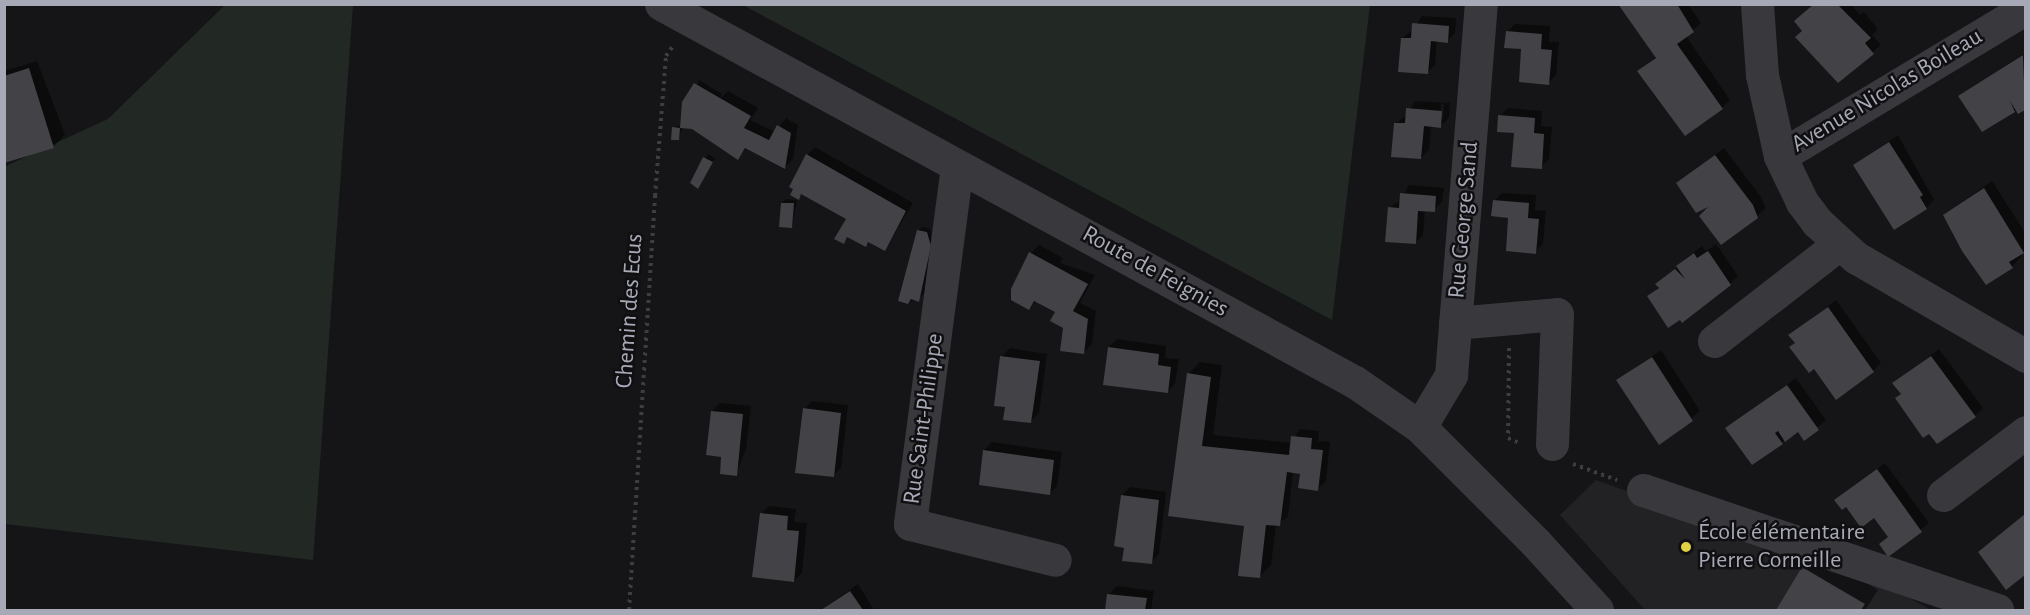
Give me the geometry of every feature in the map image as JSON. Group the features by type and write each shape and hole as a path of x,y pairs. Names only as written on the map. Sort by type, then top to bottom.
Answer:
{"street":[{"name":"Route de Feignies","path":"661,4 1344,376 1420,427 1535,542 1597,610"},
{"name":"Rue George Sand","path":"1420,427 1451,375 1481,4"},
{"path":"1757,4 1763,84 1780,156 1802,202 1839,244 1932,305 2025,356"},
{"name":"Avenue Nicolas Boileau","path":"1780,156 2025,8"},
{"name":"Rue Saint-Philippe","path":"957,166 910,524 1055,560"},
{"path":"1714,341 1839,244"},
{"path":"1455,324 1557,314 1552,450"},
{"path":"1943,495 2025,432"},
{"path":"1643,490 1997,610"}],"path":[{"name":"Chemin des Ecus","path":"629,610 666,56 690,20"},
{"path":"1506,342 1511,352 1508,438 1552,450 1643,490"}],"shaded area":[{"path":"225,5 353,5 313,560 5,524 4,167 108,119"},
{"path":"743,5 1370,5 1332,320"},
{"name":"École élémentaire Pierre Corneille","path":"1596,480 1873,578 1931,610 1645,610 1560,515"}],"building":[{"path":"1618,4 1677,4 1694,32 1677,44 1723,109 1685,136 1637,71 1656,58"},
{"path":"1814,4 1837,4 1871,38 1865,43 1874,54 1838,83 1795,37 1802,31 1794,21"},
{"path":"1412,23 1449,26 1448,43 1431,41 1428,74 1398,72 1401,38 1411,38"},
{"path":"1506,31 1542,34 1541,49 1552,50 1549,85 1519,82 1521,49 1504,48"},
{"path":"2023,55 2025,110 2018,114 2010,101 2015,112 1982,132 1958,96"},
{"path":"29,68 54,148 4,163 4,76"},
{"path":"694,83 751,116 744,128 769,140 777,125 791,133 785,169 745,148 738,160 692,129 680,128 682,102"},
{"path":"1406,108 1442,111 1441,128 1424,126 1421,159 1391,157 1394,123 1405,123"},
{"path":"1498,115 1535,118 1534,133 1544,134 1542,169 1511,167 1514,133 1497,132"},
{"path":"672,127 680,128 679,140 671,140"},
{"path":"1889,142 1923,195 1920,197 1927,209 1894,230 1853,165"},
{"path":"806,154 906,211 885,251 868,242 866,247 847,237 844,244 834,239 846,219 801,194 799,200 790,195 793,189 789,187"},
{"path":"1715,155 1753,205 1758,218 1721,245 1699,216 1708,207 1696,213 1676,183"},
{"path":"703,157 713,162 698,189 690,183"},
{"path":"1984,188 2024,253 2009,262 2013,268 1986,285 1962,251 1943,215"},
{"path":"1400,193 1436,196 1435,212 1418,211 1416,244 1385,242 1388,207 1399,208"},
{"path":"1493,200 1529,203 1528,218 1539,219 1536,254 1506,251 1508,218 1491,216"},
{"path":"781,203 794,203 792,228 779,227"},
{"path":"917,230 927,232 931,246 919,302 911,299 908,304 898,301"},
{"path":"1708,251 1731,285 1682,323 1680,320 1668,328 1647,296 1659,288 1655,284 1675,269 1685,279 1676,266 1694,253 1697,258"},
{"path":"1029,252 1088,284 1073,311 1088,319 1084,354 1060,351 1063,328 1050,321 1055,312 1034,301 1029,310 1011,300 1011,289"},
{"path":"1828,307 1874,372 1836,400 1814,369 1809,373 1789,347 1795,343 1788,335"},
{"path":"1108,347 1159,354 1158,365 1171,367 1168,393 1103,385"},
{"path":"1000,356 1040,361 1031,423 1003,420 1005,407 994,406"},
{"path":"1931,356 1976,417 1937,444 1929,434 1923,438 1895,398 1901,394 1892,383"},
{"path":"1652,357 1693,421 1659,445 1616,380"},
{"path":"1187,373 1211,377 1202,446 1289,455 1291,436 1312,438 1311,449 1323,450 1318,491 1298,488 1300,474 1287,472 1280,526 1266,525 1260,578 1238,576 1244,526 1168,516"},
{"path":"1787,385 1819,430 1804,441 1798,432 1785,442 1778,431 1775,433 1783,444 1752,465 1725,428"},
{"path":"803,408 841,413 834,477 795,473"},
{"path":"711,411 743,414 737,476 720,474 721,457 706,455"},
{"path":"983,450 1054,460 1050,495 979,485"},
{"path":"1877,469 1922,532 1888,557 1879,544 1888,537 1874,518 1861,528 1846,507 1842,510 1834,500"},
{"path":"1121,495 1159,500 1152,564 1122,561 1124,548 1114,546"},
{"path":"760,513 788,516 787,530 799,531 794,582 752,577"},
{"path":"2025,514 2025,575 2006,590 1978,552"},
{"path":"1802,567 1865,604 1861,610 1776,610"},
{"path":"850,591 863,610 821,610"},
{"path":"1107,594 1147,598 1145,610 1105,610"}],"place":[{"name":"École élémentaire Pierre Corneille","path":"1686,547"}]}
